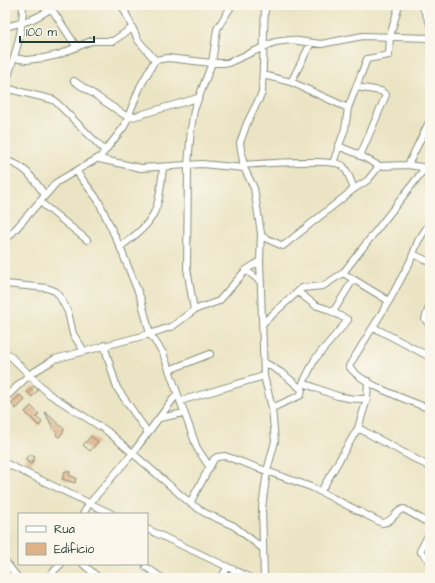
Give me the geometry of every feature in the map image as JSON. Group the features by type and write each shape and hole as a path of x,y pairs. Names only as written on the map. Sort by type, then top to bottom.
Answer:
{"street":[{"path":"5,85 23,23 23,5"},
{"path":"122,5 138,40 155,60"},
{"path":"194,310 187,268 188,165 191,129 198,98 212,64 217,29 232,5"},
{"path":"264,578 262,508 267,471 275,441 272,408 264,376 260,261 261,236 254,188 244,166 241,150 241,137 262,93 265,5"},
{"path":"333,163 345,128 348,108 368,59 389,55 390,36 399,5"},
{"path":"422,5 430,24"},
{"path":"5,27 23,23 40,16 53,7 76,46"},
{"path":"14,58 26,60 58,55 91,40 112,42 132,28"},
{"path":"155,60 168,58 212,64 228,63 264,46 275,42 291,40 311,43 330,43 353,37 390,36 430,38"},
{"path":"291,82 311,43"},
{"path":"5,241 45,195 63,177 99,159 129,118 140,87 155,60"},
{"path":"263,75 291,82 348,108"},
{"path":"74,81 129,118"},
{"path":"356,87 381,91 386,95 360,156"},
{"path":"5,88 54,100 105,151"},
{"path":"129,118 198,98"},
{"path":"408,165 430,120"},
{"path":"338,146 379,166 408,165 428,168"},
{"path":"99,159 141,168 163,168 212,164 244,166 319,161 333,163 344,167 354,189"},
{"path":"5,161 11,162 26,171 45,195"},
{"path":"261,236 283,246 354,189 368,180 379,166"},
{"path":"120,247 144,228 154,215 158,202 163,168"},
{"path":"263,323 298,292 306,287 323,286 343,273 428,168"},
{"path":"76,170 98,200 120,247 141,299 150,334 163,353 197,448 209,466"},
{"path":"40,202 87,240"},
{"path":"430,223 418,241 389,301 349,366 368,381 402,399 430,409"},
{"path":"413,254 430,262"},
{"path":"5,398 29,375 55,359 150,334 173,326 194,310 219,301 246,270 260,261"},
{"path":"246,270 261,282"},
{"path":"343,273 389,301"},
{"path":"333,312 353,280"},
{"path":"5,284 47,288 55,291 59,295 68,312 73,334 84,351"},
{"path":"272,408 299,396 302,386 315,359 347,322 346,319 333,312 315,305 298,292"},
{"path":"430,304 425,319 430,326"},
{"path":"373,327 430,357"},
{"path":"104,346 117,388 148,433"},
{"path":"5,351 49,394 102,428 190,503 205,513 234,526 262,548"},
{"path":"169,370 210,354"},
{"path":"264,362 302,386 337,397 350,399 366,398"},
{"path":"180,401 264,376"},
{"path":"321,491 358,428 366,398 368,381"},
{"path":"84,513 89,504 132,454 177,394"},
{"path":"160,418 184,412"},
{"path":"358,428 430,467"},
{"path":"190,503 209,466 217,457 225,456 321,491 382,523 390,521 399,511 404,509 430,524"},
{"path":"5,463 110,513"},
{"path":"148,529 226,568 251,578"},
{"path":"430,532 420,551 430,561"},
{"path":"5,561 18,578"},
{"path":"47,578 58,565"},
{"path":"84,565 99,578"},
{"path":"146,567 162,578"},
{"path":"221,578 226,568"}],"building":[{"path":"34,386 38,390 32,397 27,392"},
{"path":"20,395 25,400 16,409 11,403"},
{"path":"31,406 39,414 36,417 42,422 39,426 25,412"},
{"path":"45,412 64,429 59,437 56,435 57,433"},
{"path":"91,436 98,442 90,451 83,445"},
{"path":"29,454 35,457 31,464 25,460"},
{"path":"65,471 70,472 69,475 76,478 75,483 62,479"}]}
